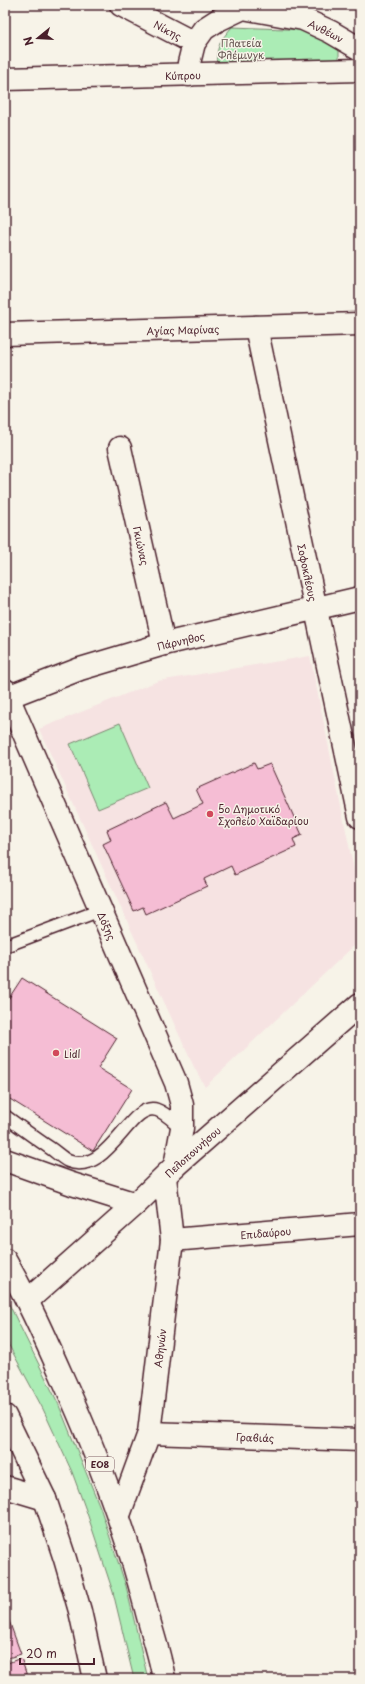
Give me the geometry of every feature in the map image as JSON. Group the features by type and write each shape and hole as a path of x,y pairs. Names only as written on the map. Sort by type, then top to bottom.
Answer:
{"main road":[{"name":"Νίκης","path":"121,5 194,43"},
{"name":"Ανθέων","path":"189,74 189,64 194,43 204,29 242,7 303,19 331,32 360,49"},
{"name":"Κύπρου","path":"5,79 189,74 358,74"},
{"name":"Αγίας Μαρίνας","path":"5,334 360,324"},
{"name":"Σοφοκλέους","path":"256,327 360,817"},
{"name":"Γκιώνας","path":"120,448 164,644"},
{"name":"Πάρνηθος","path":"6,695 80,669 164,644 360,598"},
{"name":"Δόξης","path":"6,695 176,1083 182,1105 182,1128 170,1171"},
{"name":"Πελοποννήσου","path":"27,1301 136,1204 170,1171 360,1004"},
{"path":"5,1160 72,1184 136,1204"},
{"name":"Αθηνών","path":"119,1515 149,1433 172,1240 170,1171"},
{"name":"Επιδαύρου","path":"172,1240 360,1224"},
{"name":"ΕΟ8","path":"5,1260 27,1301 99,1462 119,1515 139,1582 164,1679"},
{"path":"5,1416 45,1498 80,1611 95,1679"},
{"name":"Γραβιάς","path":"149,1433 360,1440"},
{"path":"5,1487 45,1498"}],"lane":[{"path":"5,946 101,910"},
{"path":"5,1116 68,1161 82,1163 95,1160 137,1116 147,1110 157,1110 182,1128"}],"shaded area":[{"name":"5ο Δημοτικό Σχολείο Χαϊδαρίου","path":"310,656 360,899 360,940 205,1087 193,1065 39,729 158,681"}],"green space":[{"name":"Πλατεία Φλέμινγκ","path":"232,27 312,30 339,49 339,65 216,70 219,47 223,38"},
{"path":"120,723 148,788 98,809 70,744"},
{"path":"5,1296 58,1403 100,1507 126,1586 148,1679 134,1679 113,1592 72,1472 43,1409 5,1338"}],"building":[{"path":"254,763 257,769 270,764 302,835 293,839 296,847 235,875 231,866 204,879 207,886 146,914 143,907 134,911 103,844 111,840 107,830 166,802 174,818 203,804 196,789"},
{"name":"Lidl","path":"22,978 117,1038 98,1068 132,1089 93,1151 5,1096 5,1004"},
{"path":"8,1618 21,1654 5,1659 5,1619"},
{"path":"21,1658 28,1679 5,1679 5,1664"}],"place":[{"name":"5ο Δημοτικό Σχολείο Χαϊδαρίου","path":"210,814"},
{"name":"Lidl","path":"56,1053"}]}
